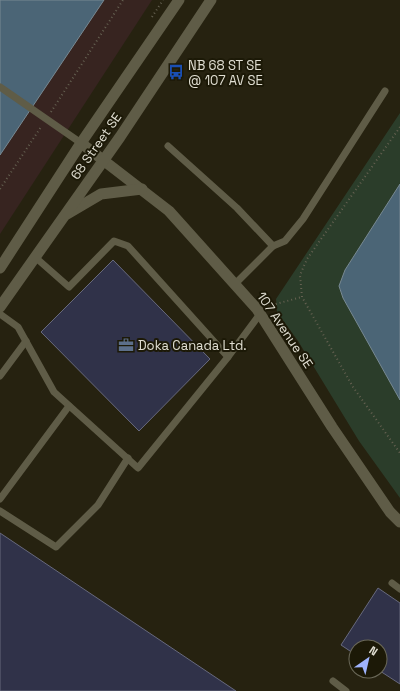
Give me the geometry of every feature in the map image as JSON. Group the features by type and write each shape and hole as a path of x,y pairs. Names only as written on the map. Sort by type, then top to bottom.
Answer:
{"street":[{"name":"68 Street SE","path":"0,268 81,143 179,0"},
{"name":"68 Street SE","path":"0,307 104,159 211,0"},
{"name":"107 Avenue SE","path":"81,143 104,159 169,210 259,312 332,427 390,512 400,522"},
{"path":"63,216 101,194 142,189"}],"lane":[{"path":"0,87 46,121 81,143"},
{"path":"235,284 273,246 285,241 303,220 385,91"},
{"path":"168,146 237,208 273,246"},
{"path":"35,257 69,287 114,241 128,246 228,357"},
{"path":"0,314 18,327 54,392 138,468 228,357 259,312"},
{"path":"0,376 26,341"},
{"path":"0,499 69,406"},
{"path":"0,511 56,547 98,505 128,458"},
{"path":"392,584 400,589"},
{"path":"333,681 346,691"}],"path":[{"path":"0,189 46,121 123,0"},
{"path":"400,127 307,259 300,276 302,297 353,387 400,453"},
{"path":"259,312 302,297"}],"shaded area":[{"path":"0,0 152,0 0,234"}],"green space":[{"path":"400,113 400,498 359,441 298,341 277,312 276,299"}],"water":[{"path":"0,0 104,0 0,155"},
{"path":"400,184 400,400 343,298 339,286 345,270"}],"building":[{"name":"Doka Canada Ltd.","path":"113,260 210,359 139,431 41,332"},
{"path":"0,533 236,691 0,691"},
{"path":"378,588 400,603 400,684 388,676 388,639 348,639 348,650 341,645"}],"place":[{"name":"NB 68 ST SE @ 107 AV SE","path":"176,72"},
{"name":"Doka Canada Ltd.","path":"126,345"}]}
